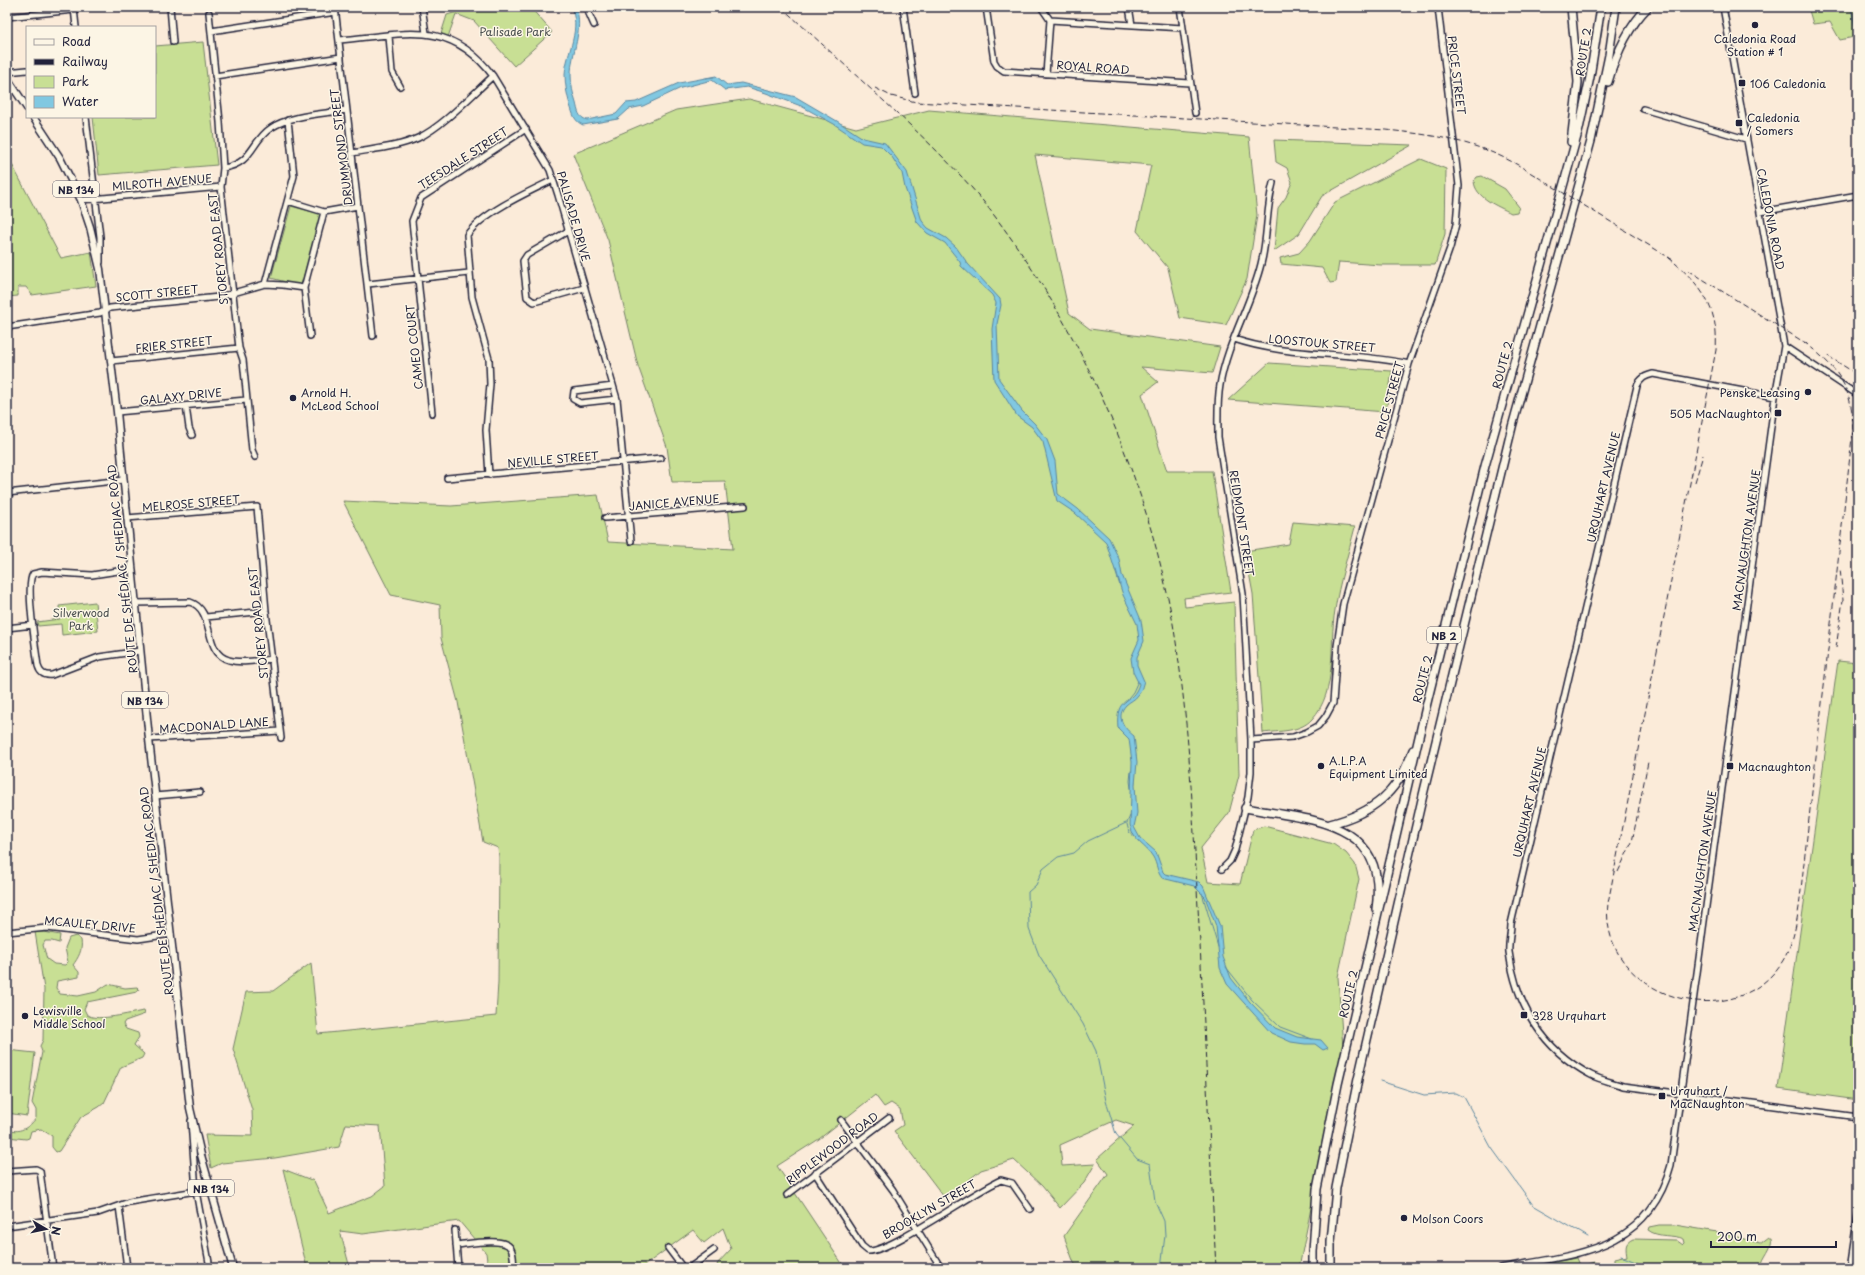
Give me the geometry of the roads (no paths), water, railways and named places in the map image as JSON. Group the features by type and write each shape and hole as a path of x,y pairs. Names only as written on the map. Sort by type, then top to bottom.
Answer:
{"highway":[{"path":"1565,181 1576,113 1578,82 1571,7"},
{"name":"ROUTE 2","path":"1313,1268 1317,1189 1338,1084 1425,711 1485,466 1565,181 1584,104 1601,7"},
{"name":"NB 2","path":"1331,1268 1331,1242 1336,1188 1376,1002 1510,434 1583,172 1608,61 1616,7"},
{"path":"1595,120 1602,103 1617,53 1632,26 1648,7"},
{"path":"1330,824 1358,816 1369,810 1387,796 1399,780 1412,752 1425,711"},
{"path":"1245,808 1330,824 1348,832 1361,843 1373,862 1378,882 1369,952"}],"main road":[{"path":"7,78 26,106"},
{"name":"ROUTE DE SHÉDIAC / SHEDIAC ROAD","path":"34,118 60,158 81,200 90,227 100,269 117,412 131,568 190,1108 201,1155 233,1268"}],"street":[{"path":"170,7 173,42"},
{"path":"422,7 426,33"},
{"path":"586,7 594,25"},
{"path":"903,7 915,93"},
{"name":"ROYAL ROAD","path":"986,7 994,61 997,66 1004,71 1190,83"},
{"path":"1041,7 1050,20 1046,74"},
{"path":"1129,7 1132,25"},
{"path":"1180,7 1195,113"},
{"name":"PRICE STREET","path":"1250,740 1293,737 1307,732 1318,726 1326,716 1332,703 1337,646 1343,604 1409,364 1450,248 1456,224 1460,186 1438,7"},
{"name":"CALEDONIA ROAD","path":"1723,7 1784,346"},
{"path":"7,17 74,9 76,26"},
{"path":"211,31 336,9"},
{"name":"DRUMMOND STREET","path":"336,9 346,110 368,284 373,336"},
{"name":"STOREY ROAD EAST","path":"209,13 223,168 221,187 239,348 243,360 246,400 254,457"},
{"path":"1050,20 1183,28"},
{"name":"PALISADE DRIVE","path":"339,40 426,33 444,37 466,48 484,64 526,128 550,170 617,399 631,541"},
{"path":"389,36 392,72 400,86"},
{"path":"215,76 341,57"},
{"path":"7,72 26,70"},
{"path":"352,153 402,144 419,138 440,124 493,76"},
{"path":"1643,109 1746,139"},
{"path":"223,168 239,163 250,154 260,136 270,128 288,120 346,110"},
{"path":"86,118 96,198 100,269"},
{"path":"264,284 294,176 288,120"},
{"name":"TEESDALE STREET","path":"417,279 412,221 421,198 526,128"},
{"path":"489,475 486,430 490,384 489,360 472,297 466,235 472,227 515,199 553,180"},
{"name":"REIDMONT STREET","path":"1222,869 1230,860 1234,850 1245,808 1250,783 1250,740 1243,594 1218,437 1217,412 1220,385 1234,339 1261,265 1266,240 1269,199 1273,183"},
{"name":"MILROTH AVENUE","path":"81,200 221,187"},
{"path":"1760,212 1858,195"},
{"path":"288,201 324,212 358,206"},
{"path":"310,336 304,288 324,212"},
{"path":"568,231 527,255 523,261 527,297 534,302 584,288"},
{"path":"368,284 469,273"},
{"name":"CAMEO COURT","path":"417,279 432,413"},
{"name":"SCOTT STREET","path":"7,327 100,313 110,308 220,297 264,284 304,288"},
{"name":"LOOSTOUK STREET","path":"1234,339 1253,346 1273,349 1383,358 1409,364"},
{"path":"1784,346 1858,395"},
{"name":"MACNAUGHTON AVENUE","path":"1500,1268 1577,1254 1615,1240 1631,1230 1646,1216 1658,1200 1666,1184 1671,1165 1681,1094 1775,397 1784,346"},
{"name":"FRIER STREET","path":"111,361 239,348"},
{"name":"URQUHART AVENUE","path":"1775,397 1653,374 1646,375 1641,379 1637,386 1511,924 1509,950 1517,991 1528,1015 1555,1050 1591,1075 1623,1086 1858,1117"},
{"path":"613,386 574,391 573,399 580,403 617,399"},
{"name":"GALAXY DRIVE","path":"117,412 246,400"},
{"path":"186,406 189,428 192,435"},
{"name":"NEVILLE STREET","path":"447,478 661,458"},
{"path":"7,493 123,480"},
{"name":"JANICE AVENUE","path":"605,518 746,506"},
{"name":"STOREY ROAD EAST","path":"257,507 266,610 281,738"},
{"name":"MELROSE STREET","path":"126,518 257,507"},
{"path":"131,568 92,575 42,572 33,574 30,581 33,625 39,671 46,675 52,675 99,657 140,651"},
{"path":"135,603 190,602 200,608 206,617 209,632 216,650 223,658 235,661 272,659"},
{"path":"206,617 266,610"},
{"path":"7,628 33,625"},
{"name":"MACDONALD LANE","path":"149,739 280,731"},
{"path":"155,796 200,792"},
{"name":"MCAULEY DRIVE","path":"7,932 47,928 138,939 171,934"},
{"path":"190,1108 196,1191 204,1243 210,1268"},
{"name":"RIPPLEWOOD ROAD","path":"787,1195 889,1118"},
{"path":"841,1120 881,1172 941,1268"},
{"path":"7,1171 36,1168 40,1171 53,1268"},
{"name":"BROOKLYN STREET","path":"815,1173 864,1249 872,1251 877,1250 918,1229 1002,1180 1012,1183 1030,1209"},
{"path":"7,1226 98,1213 128,1202 196,1191 210,1186"},
{"path":"120,1206 127,1268"},
{"path":"1850,1268 1858,1215"},
{"path":"455,1230 458,1268"},
{"path":"456,1245 487,1242 506,1243 511,1248 514,1268"},
{"path":"668,1248 683,1268"},
{"path":"689,1268 714,1250"}],"water":[{"path":"570,7 576,7 579,25 571,79 578,111 582,117 587,120 616,114 626,103 636,102 679,83 716,76 727,85 741,83 796,97 863,138 885,143 907,172 922,221 928,228 946,238 956,247 968,264 1000,299 1001,305 997,324 999,379 1022,411 1035,424 1047,440 1055,461 1058,494 1078,509 1109,538 1119,559 1122,575 1141,620 1144,641 1137,657 1137,665 1144,681 1139,693 1126,705 1121,714 1124,726 1134,736 1137,762 1135,785 1137,813 1134,827 1140,838 1156,852 1165,874 1199,882 1203,886 1220,926 1223,957 1231,978 1250,1002 1275,1028 1297,1037 1321,1040 1328,1048 1323,1050 1315,1044 1291,1042 1271,1033 1227,984 1220,968 1216,926 1205,897 1194,886 1162,878 1153,857 1134,836 1130,825 1132,762 1129,739 1118,728 1118,717 1121,705 1132,696 1139,684 1133,672 1131,658 1139,640 1137,624 1123,595 1106,542 1075,513 1057,501 1043,442 1032,427 1017,416 994,380 992,329 996,303 992,295 961,266 960,262 945,243 927,233 917,222 905,188 902,173 892,157 881,146 862,143 834,124 801,106 747,87 725,90 712,80 681,88 643,106 629,109 618,119 583,125 573,114 566,86 566,66 573,40 575,23 574,15"}],"waterway":[{"path":"1851,7 1858,43"},
{"path":"706,78 714,77"},
{"path":"1116,570 1120,584"},
{"path":"1125,702 1133,692 1138,681"},
{"path":"1131,771 1131,788"},
{"path":"1127,823 1130,816"},
{"path":"1126,823 1088,841 1074,853 1058,857 1043,869 1036,885 1028,892 1029,929 1039,955 1083,1024 1096,1051 1106,1101 1116,1134 1137,1159 1150,1164 1155,1201 1164,1221 1165,1235 1161,1268"},
{"path":"1127,824 1129,832 1135,837"},
{"path":"1202,893 1218,947"},
{"path":"1226,967 1252,1000 1280,1027 1312,1039"},
{"path":"1380,1081 1424,1095 1456,1093 1464,1097 1491,1147 1533,1205 1588,1237"},
{"path":"1621,1256 1643,1265 1645,1268"}],"railway":[{"path":"781,7 923,137 948,162 983,201 1017,246 1048,295 1077,346 1102,398 1125,452 1144,507 1160,563 1172,618 1187,733 1193,809 1216,1268"},
{"path":"875,88 891,96 916,102 1386,130 1454,140 1486,150 1518,165 1673,260"},
{"path":"1668,257 1698,287 1711,308 1716,334 1716,350 1608,903 1611,936 1624,963 1646,983 1673,996 1703,1002 1733,998 1760,985 1786,956 1794,935 1797,921 1853,429 1850,400 1846,388 1833,368 1803,341"},
{"path":"1688,270 1807,344"},
{"path":"1828,356 1858,375"},
{"path":"1695,482 1703,455"},
{"path":"1836,648 1843,600 1840,568"},
{"path":"1618,872 1632,842 1648,762"}],"place":[{"name":"Caledonia Road Station # 1","path":"1755,25"},
{"name":"106 Caledonia","path":"1742,83"},
{"name":"Caledonia / Somers","path":"1739,123"},
{"name":"Penske Leasing","path":"1808,392"},
{"name":"Arnold H. McLeod School","path":"293,398"},
{"name":"505 MacNaughton","path":"1778,413"},
{"name":"A.L.P.A Equipment Limited","path":"1321,766"},
{"name":"Macnaughton","path":"1730,766"},
{"name":"328 Urquhart","path":"1524,1015"},
{"name":"Lewisville Middle School","path":"25,1016"},
{"name":"Urquhart / MacNaughton","path":"1662,1096"},
{"name":"Molson Coors","path":"1404,1218"}],"park label":[{"name":"Palisade Park","path":"515,31"},
{"name":"Silverwood Park","path":"81,618"}]}
